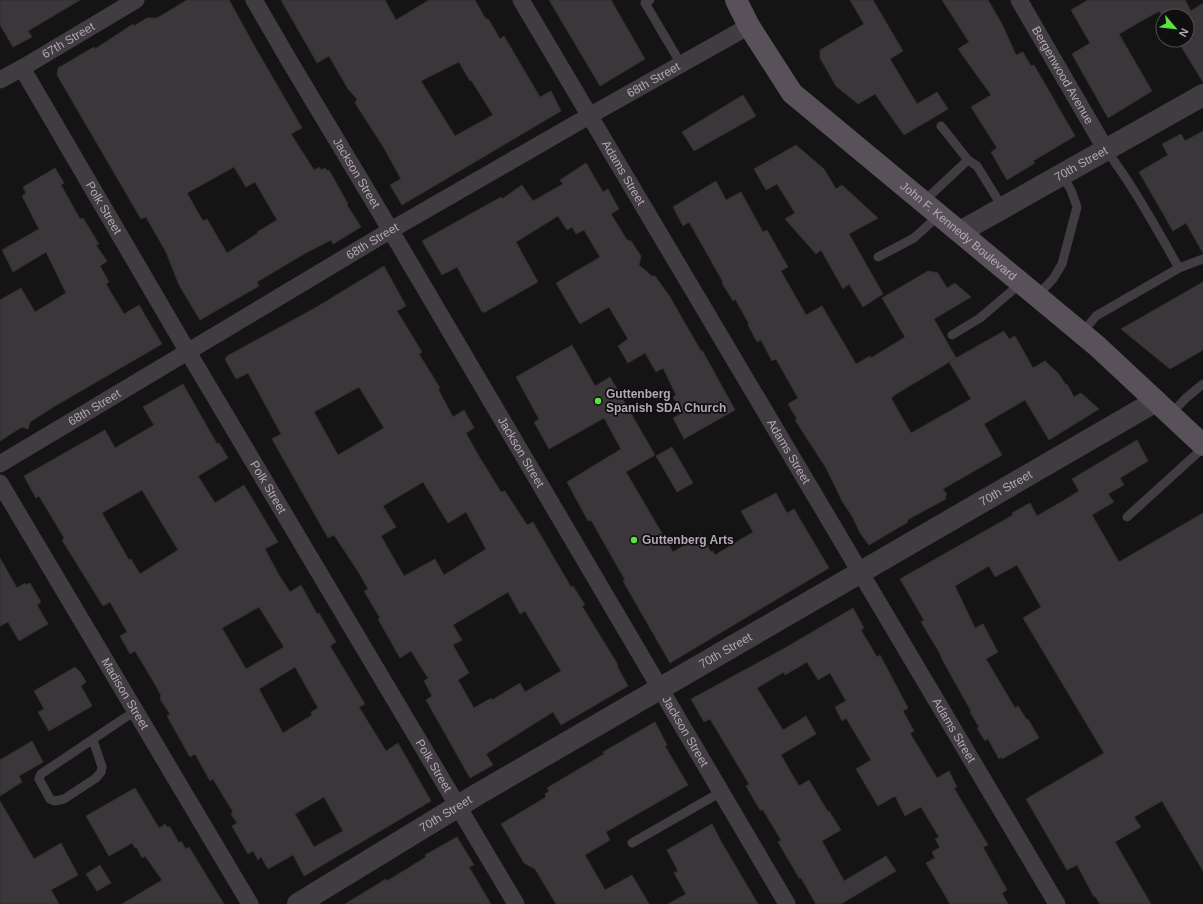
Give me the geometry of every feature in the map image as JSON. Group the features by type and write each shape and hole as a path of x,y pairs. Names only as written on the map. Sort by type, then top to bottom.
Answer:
{"main road":[{"name":"John F. Kennedy Boulevard","path":"736,0 750,26 792,93 1082,333 1203,447"}],"street":[{"name":"67th Street","path":"0,80 136,0"},
{"name":"Jackson Street","path":"254,0 391,230 786,904"},
{"name":"Adams Street","path":"521,0 1057,904"},
{"name":"Bergenwood Avenue","path":"1019,0 1106,150"},
{"name":"68th Street","path":"0,464 391,230 589,116 750,26"},
{"name":"Polk Street","path":"22,68 188,352 516,904"},
{"name":"70th Street","path":"960,232 1203,95"},
{"name":"70th Street","path":"298,904 458,806 860,573 1163,408"},
{"name":"Madison Street","path":"0,483 250,904"}],"lane":[{"path":"650,0 645,3 681,64"},
{"path":"941,126 968,160 977,166 1003,208"},
{"path":"1106,150 1117,164 1145,209 1179,268"},
{"path":"878,257 914,238 931,208 968,160"},
{"path":"952,335 1029,289 1053,279 1062,264 1077,207 1071,190 1062,175"},
{"path":"1082,333 1096,316 1179,268 1203,259"},
{"path":"1163,408 1186,398 1203,384"},
{"path":"1127,517 1203,447"},
{"path":"92,740 102,766 96,778 64,799 55,801 50,799 39,779 41,774 92,740 136,711"},
{"path":"632,843 721,792"}],"building":[{"path":"0,0 80,0 28,31 32,37 13,47 0,25"},
{"path":"187,0 229,0 302,128 291,134 314,170 320,167 321,170 325,168 327,171 329,170 348,204 347,205 361,227 333,244 331,240 304,254 257,282 259,286 200,320 179,285 166,252 146,217 141,219 57,75 58,68 94,47 95,49 133,24 134,26 147,18 157,18","holes":["234,167 246,187 255,182 277,220 227,253 207,219 203,221 187,193"]},
{"path":"281,0 385,0 396,20 429,0 475,0 485,18 489,20 500,39 504,36 540,97 551,91 561,111 402,205 390,185 401,179 384,148 355,103 357,99 348,89 329,56 317,63","holes":["459,62 470,81 471,80 493,115 455,136 421,81"]},
{"path":"549,0 611,0 645,59 600,86"},
{"path":"850,0 873,0 903,51 890,59 917,104 937,92 948,109 904,135 875,94 858,104 836,86 820,58 820,50 864,24"},
{"path":"942,0 988,0 1002,24 1016,55 1023,52 1031,66 1034,65 1075,136 1033,161 1035,163 1007,180 991,152 997,148 971,107 991,95 958,49 969,42"},
{"path":"1088,0 1185,0 1189,8 1155,8 1155,13 1119,34 1152,91 1108,118 1072,54 1090,43 1071,10"},
{"path":"1203,3 1203,82 1182,48 1195,48 1195,8"},
{"path":"743,95 756,116 694,151 682,132"},
{"path":"1203,131 1203,253 1186,223 1173,231 1139,172 1168,155 1162,144 1181,134 1185,141"},
{"path":"796,145 824,169 836,189 842,185 878,218 849,234 883,294 863,307 849,284 843,289 821,250 816,254 785,219 795,213 777,184 766,190 754,169"},
{"path":"586,163 603,192 608,189 619,209 611,214 627,240 631,241 641,256 639,265 652,276 655,276 670,297 701,351 702,350 735,410 684,439 673,418 682,413 673,397 676,395 663,368 656,372 645,353 628,363 618,346 628,339 609,307 580,324 556,283 600,257 584,230 576,234 572,227 567,230 558,216 516,242 538,282 485,312 482,312 457,267 442,275 422,241 501,197 502,199 522,185 533,201 563,184 560,180"},
{"path":"55,168 64,183 61,185 80,219 83,218 99,244 96,245 107,261 100,266 109,282 106,284 124,314 139,305 162,344 55,406 30,422 28,429 22,427 0,441 0,300 21,288 35,312 66,293 46,252 13,272 2,250 39,229 22,196 26,193 23,187"},
{"path":"716,181 726,200 741,192 763,232 767,230 788,267 781,271 806,315 822,306 856,364 870,356 871,358 905,337 882,298 928,271 938,273 947,288 955,283 971,297 934,319 956,358 955,359 1004,331 1009,339 1015,336 1033,368 1045,361 1058,373 1066,385 1067,384 1074,397 1081,393 1099,409 1049,440 1025,400 984,424 1002,455 943,489 947,495 945,496 946,499 907,520 908,522 869,545 860,533 853,518 842,501 826,468 795,420 797,419 788,404 798,398 776,359 772,361 761,340 757,342 735,299 733,301 722,283 723,282 689,222 683,226 673,207","holes":["949,362 971,399 911,433 891,398"]},
{"path":"384,266 406,306 397,311 422,352 419,354 440,388 438,389 453,417 464,410 474,428 466,433 477,453 501,492 505,491 527,525 533,522 571,587 573,586 585,605 582,606 618,665 617,666 628,686 561,725 553,712 486,754 493,765 470,778 426,700 432,696 424,681 428,678 411,651 400,658 378,619 380,618 364,591 368,589 359,573 334,535 328,538 272,439 281,434 248,373 236,379 225,359 227,356 315,308","holes":["359,387 384,428 338,455 314,412","423,482 448,523 466,512 486,549 444,575 435,559 404,576 381,536 396,527 383,506","508,592 520,614 525,611 561,671 525,692 520,683 492,700 491,698 474,708 458,680 469,673 453,645 462,640 453,625"]},
{"path":"1203,282 1203,350 1170,369 1121,329"},
{"path":"572,345 595,386 610,377 655,455 626,472 673,552 701,535 711,552 713,551 715,555 753,532 741,511 776,493 787,513 794,509 829,568 670,663 623,581 625,580 591,520 588,521 567,482 621,449 604,418 549,449 534,422 539,419 516,377"},
{"path":"183,384 217,444 219,443 228,458 198,476 215,503 244,485 278,542 265,549 279,575 290,592 301,585 317,614 319,613 336,642 330,646 365,704 359,707 386,751 398,743 431,801 304,876 293,855 268,869 261,857 258,860 253,851 248,854 232,826 237,823 231,814 233,812 213,779 210,781 195,754 190,757 167,716 170,714 160,699 161,696 156,686 135,651 130,654 120,636 127,632 110,602 103,606 62,540 64,538 39,496 36,498 24,476 105,430 115,448 154,425 143,407","holes":["142,490 178,550 140,574 131,559 129,560 102,513","259,607 284,647 246,669 222,628","295,667 318,708 311,712 312,715 283,733 259,689","324,797 343,831 314,847 295,814"]},
{"path":"1137,440 1148,461 1120,478 1124,485 1108,494 1114,502 1092,515 1119,562 1203,513 1203,871 1162,801 1134,817 1141,827 1115,842 1151,904 1100,904 1095,896 1094,897 1077,865 1067,870 1026,799 1104,753 1023,618 1041,607 1017,565 995,577 989,566 955,586 975,628 983,624 998,652 986,659 1015,708 1018,706 1027,720 1028,719 1039,738 1002,759 1001,757 999,759 988,739 985,741 977,728 979,727 970,712 971,711 921,622 924,620 900,579 1013,515 1012,513 1030,503 1037,516 1066,499 1079,491 1072,479"},
{"path":"672,447 693,483 677,492 656,456"},
{"path":"0,558 17,588 25,583 26,585 30,583 41,602 37,605 48,624 19,641 8,622 0,626"},
{"path":"853,608 864,628 861,630 877,657 880,655 908,708 903,711 914,731 910,733 937,778 949,771 957,787 954,788 988,845 983,847 1007,890 1002,893 1008,904 950,904 926,863 935,858 932,852 940,847 935,839 939,837 921,807 905,816 895,796 878,806 856,769 871,760 846,718 842,721 835,707 846,701 830,673 818,680 807,662 785,675 784,672 757,688 783,730 806,716 816,734 781,755 799,786 809,780 828,812 829,811 841,830 822,841 844,881 886,856 896,871 841,904 816,904 778,842 781,840 763,810 760,810 746,786 749,784 710,719 704,722 691,699 785,648"},
{"path":"75,667 81,673 86,682 81,686 92,706 49,731 38,712 44,709 34,691"},
{"path":"655,722 667,745 665,746 688,785 606,832 610,840 585,855 605,890 632,875 649,904 556,904 535,869 524,863 501,824 546,797 545,794 549,791 547,788 604,754 603,752"},
{"path":"32,741 43,762 19,776 22,782 0,796 0,760"},
{"path":"135,788 159,828 165,824 167,827 170,827 179,843 181,841 186,849 189,847 224,904 122,904 162,880 145,856 142,858 137,848 135,848 132,843 109,856 86,816"},
{"path":"0,801 34,859 61,843 78,875 51,890 59,904 0,904"},
{"path":"712,824 758,904 668,904 686,894 674,873 678,871 667,850"},
{"path":"457,837 474,865 469,867 491,904 345,904 386,879 387,881 426,857 425,855"},
{"path":"100,865 111,883 97,891 86,874"}],"place":[{"name":"Guttenberg Spanish SDA Church","path":"598,401"},
{"name":"Guttenberg Arts","path":"634,540"}]}
